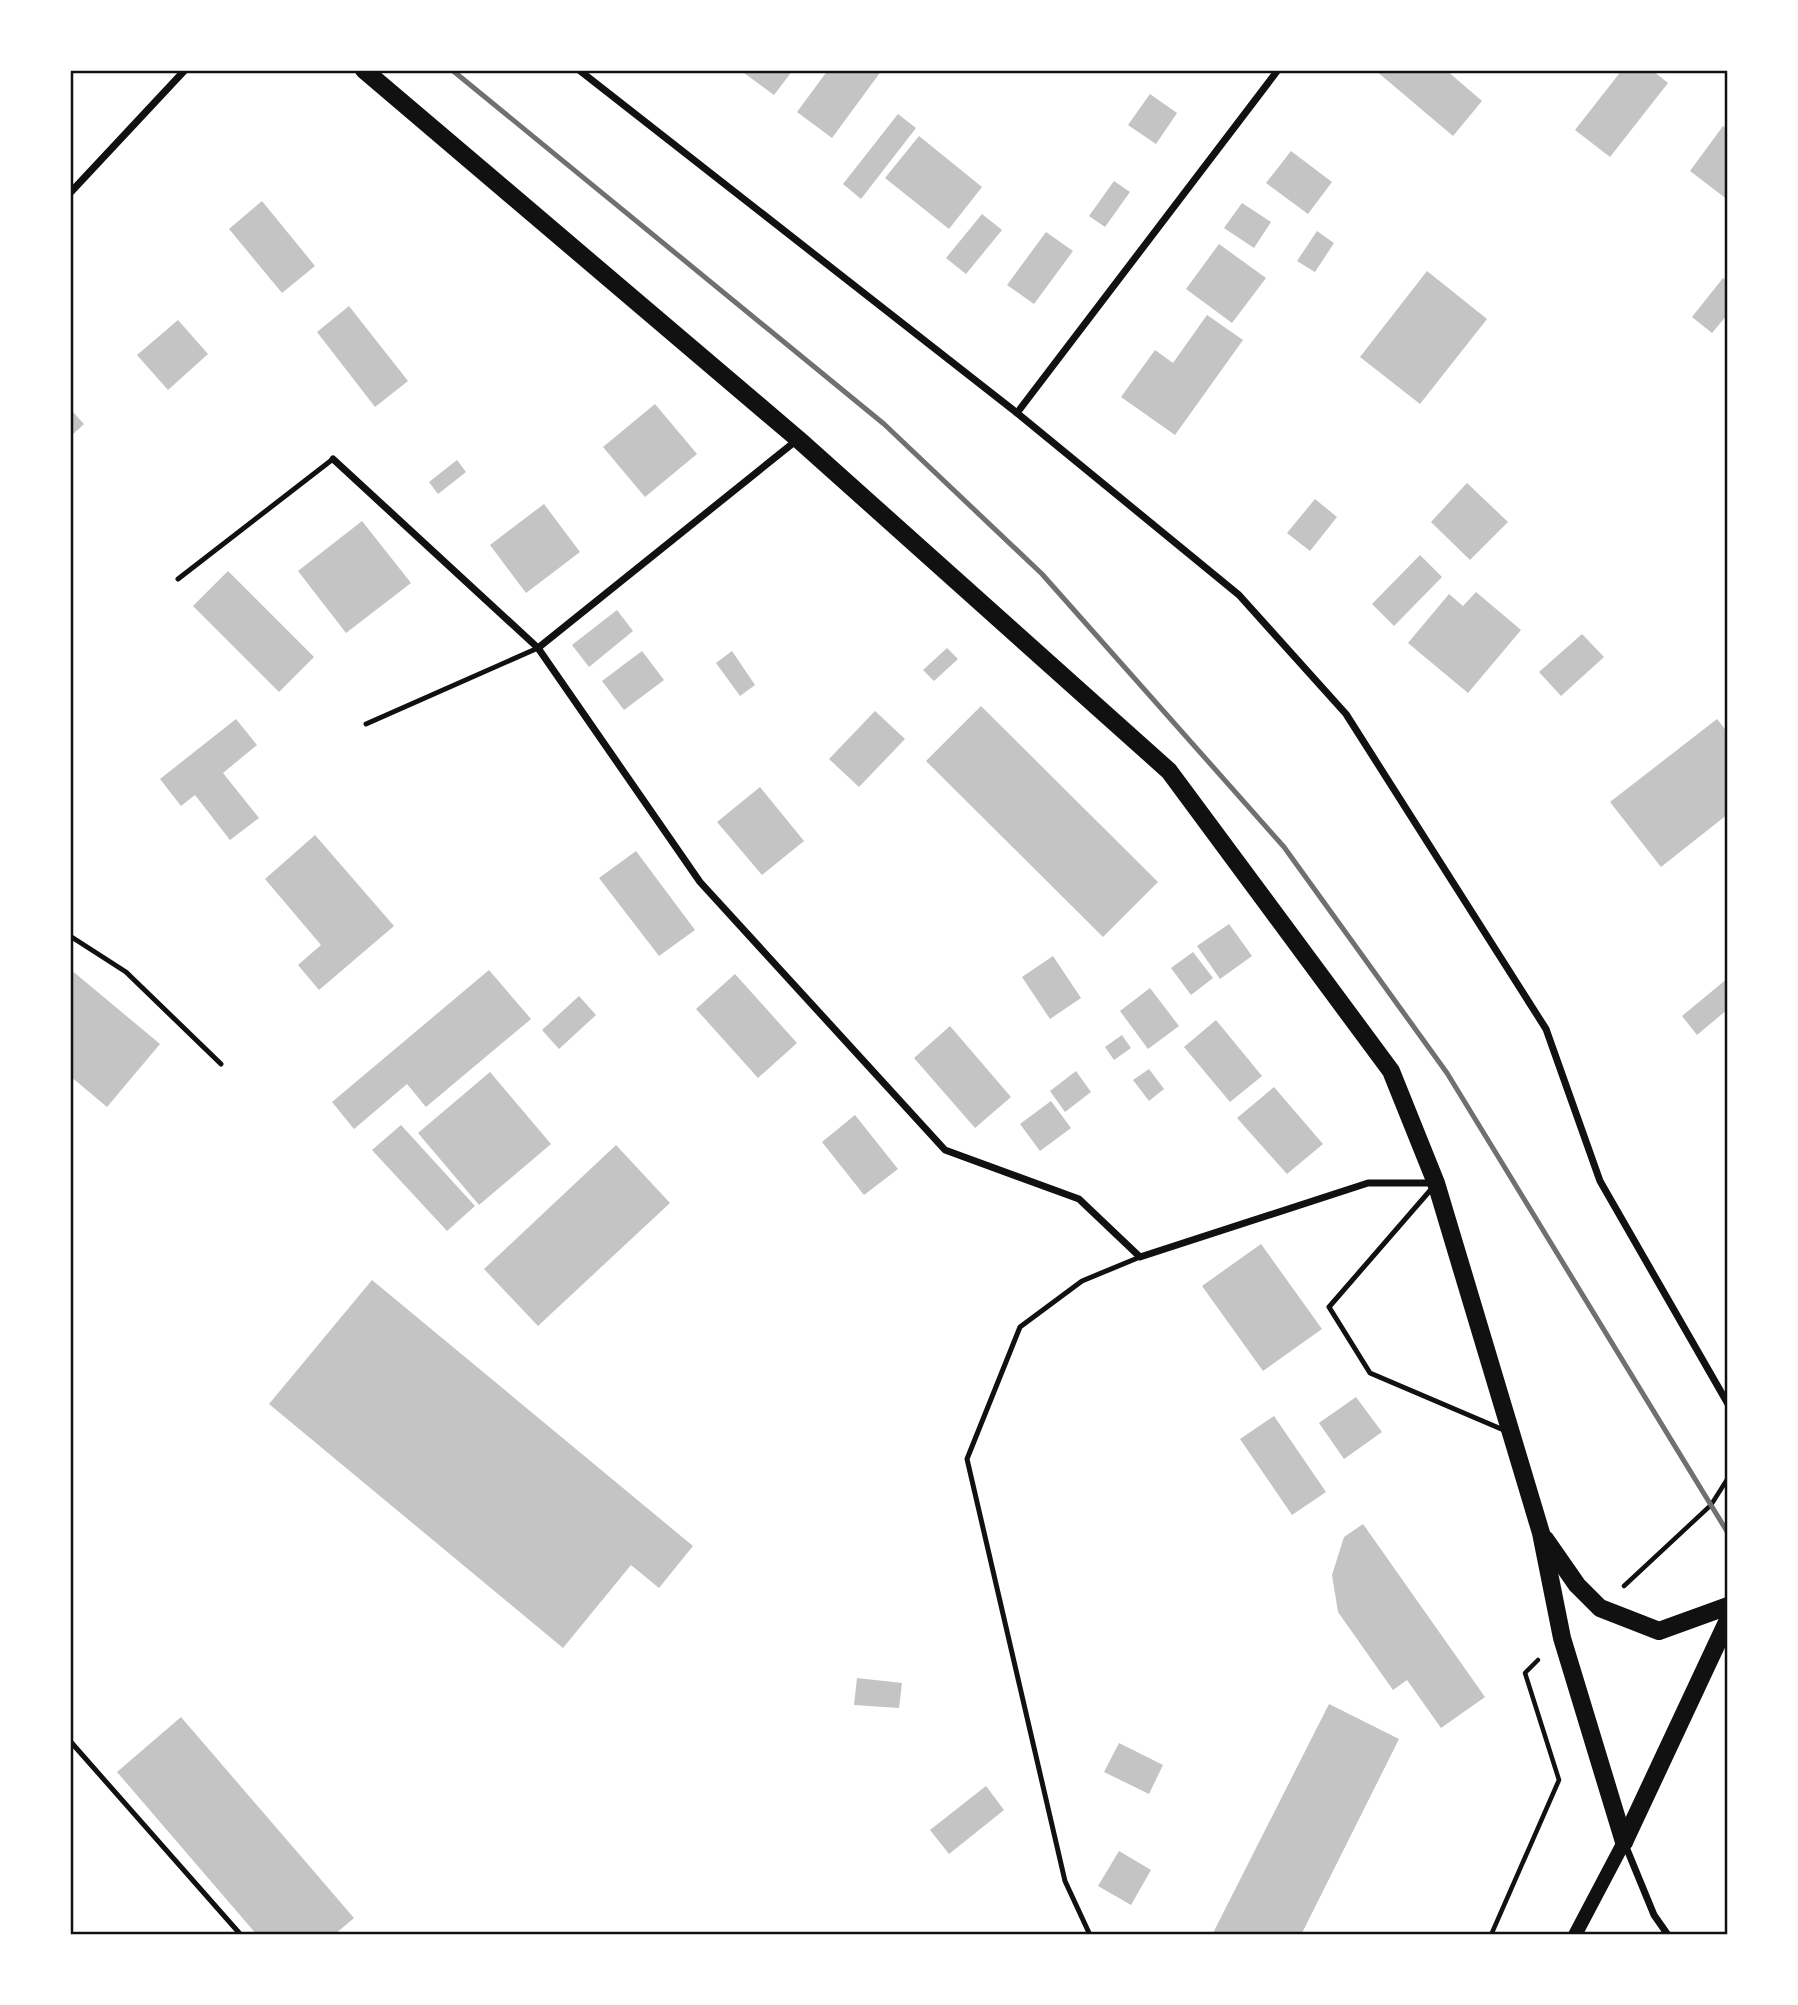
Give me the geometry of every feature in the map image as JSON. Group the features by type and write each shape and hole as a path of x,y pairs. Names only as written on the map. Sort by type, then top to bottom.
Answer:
{"main road":[{"path":"364,70 798,439 1169,771 1391,1071 1436,1183 1541,1533 1562,1638 1624,1842"},
{"path":"1541,1533 1577,1585 1600,1608 1659,1631 1728,1605"},
{"path":"1575,1935 1624,1842 1728,1620"}],"street":[{"path":"70,193 185,70"},
{"path":"579,70 1017,413 1239,596 1346,714 1546,1029 1600,1181 1728,1404"},
{"path":"1017,413 1278,70"},
{"path":"538,648 798,439"},
{"path":"333,459 538,648 700,882 945,1150 1079,1199 1140,1257 1368,1183 1436,1183"},
{"path":"1624,1842 1654,1915 1668,1935"}],"lane":[{"path":"178,579 333,459"},
{"path":"366,724 538,648"},
{"path":"70,936 126,972 221,1064"},
{"path":"1436,1183 1329,1307 1370,1373 1511,1433"},
{"path":"1090,1935 1065,1881 967,1459 1020,1327 1082,1281 1140,1257"},
{"path":"70,1741 241,1935"}],"building":[{"path":"740,70 793,70 774,95"},
{"path":"828,70 882,70 832,138 797,112"},
{"path":"1375,70 1446,70 1482,101 1453,136"},
{"path":"1622,70 1652,70 1668,83 1610,157 1575,130"},
{"path":"1150,94 1177,113 1156,144 1128,125"},
{"path":"898,114 916,128 861,199 843,184"},
{"path":"1723,126 1728,130 1728,200 1690,171"},
{"path":"919,136 982,187 949,229 885,178"},
{"path":"1291,151 1332,182 1308,214 1266,183"},
{"path":"1114,181 1130,192 1105,227 1089,216"},
{"path":"262,201 315,266 282,293 229,229"},
{"path":"1242,203 1271,222 1254,248 1224,228"},
{"path":"982,214 1002,230 966,274 946,258"},
{"path":"1317,231 1334,243 1315,272 1297,261"},
{"path":"1046,232 1073,251 1034,304 1007,285"},
{"path":"1219,244 1266,278 1232,323 1186,289"},
{"path":"1427,271 1487,319 1420,404 1360,357"},
{"path":"1723,278 1728,282 1728,314 1712,333 1692,317"},
{"path":"349,306 408,381 375,407 317,332"},
{"path":"1207,315 1243,340 1175,435 1121,397 1155,350 1173,363"},
{"path":"178,320 208,354 168,390 137,355"},
{"path":"655,404 697,454 645,497 603,447"},
{"path":"70,409 84,424 70,437"},
{"path":"457,460 466,472 438,494 429,482"},
{"path":"1467,483 1508,522 1470,560 1431,522"},
{"path":"1315,499 1337,517 1310,551 1287,533"},
{"path":"544,504 580,552 526,593 490,545"},
{"path":"362,521 411,583 346,633 298,571"},
{"path":"1420,555 1442,577 1394,626 1372,604"},
{"path":"228,571 314,657 279,692 193,606"},
{"path":"1476,592 1521,630 1468,693 1408,643 1449,594 1463,606"},
{"path":"617,610 633,631 589,667 572,645"},
{"path":"1582,634 1604,657 1561,696 1539,672"},
{"path":"947,648 958,659 934,681 923,670"},
{"path":"642,651 664,680 624,710 602,681"},
{"path":"732,651 755,685 740,696 716,663"},
{"path":"981,706 1158,882 1103,937 926,761"},
{"path":"875,711 905,739 859,787 829,759"},
{"path":"236,719 257,745 223,773 259,818 230,840 195,795 181,806 160,779"},
{"path":"1717,719 1728,733 1728,814 1661,867 1610,802"},
{"path":"760,787 804,841 762,875 717,822"},
{"path":"315,835 394,926 319,990 298,965 321,945 265,879"},
{"path":"636,851 695,930 659,956 599,878"},
{"path":"1229,924 1252,956 1220,979 1197,946"},
{"path":"1193,952 1213,978 1191,995 1171,968"},
{"path":"1053,956 1081,998 1050,1019 1022,977"},
{"path":"70,969 160,1044 107,1107 70,1076"},
{"path":"489,970 531,1019 426,1107 407,1084 354,1129 332,1102"},
{"path":"735,974 797,1043 758,1078 696,1009"},
{"path":"1728,978 1728,1009 1697,1035 1682,1016"},
{"path":"1150,988 1179,1026 1148,1049 1120,1011"},
{"path":"579,996 596,1015 559,1049 542,1030"},
{"path":"1216,1020 1262,1076 1230,1102 1184,1047"},
{"path":"950,1026 1011,1097 975,1128 914,1058"},
{"path":"1122,1035 1131,1048 1114,1060 1105,1047"},
{"path":"1149,1069 1164,1089 1149,1101 1133,1080"},
{"path":"1076,1071 1091,1092 1065,1112 1050,1091"},
{"path":"490,1072 551,1144 479,1205 418,1133"},
{"path":"1274,1087 1323,1144 1287,1174 1237,1118"},
{"path":"1051,1101 1071,1128 1040,1151 1020,1124"},
{"path":"855,1115 898,1169 864,1195 822,1142"},
{"path":"401,1125 475,1206 447,1231 372,1150"},
{"path":"616,1145 670,1203 538,1326 484,1269"},
{"path":"1261,1244 1322,1329 1263,1371 1202,1286"},
{"path":"372,1280 693,1546 659,1588 631,1565 563,1648 269,1404"},
{"path":"1356,1397 1382,1432 1344,1459 1319,1423"},
{"path":"1274,1416 1326,1492 1292,1515 1240,1439"},
{"path":"1363,1524 1485,1697 1441,1728 1407,1680 1393,1690 1338,1612 1332,1575 1344,1537"},
{"path":"857,1678 902,1683 899,1708 854,1705"},
{"path":"1329,1704 1399,1739 1301,1935 1212,1935"},
{"path":"181,1717 354,1918 334,1935 257,1935 117,1772"},
{"path":"1119,1743 1163,1765 1149,1794 1104,1772"},
{"path":"986,1786 1004,1810 949,1854 930,1830"},
{"path":"1119,1851 1151,1870 1131,1905 1098,1886"}],"railway":[{"path":"452,70 884,424 1042,574 1284,847 1447,1073 1728,1533"}]}
